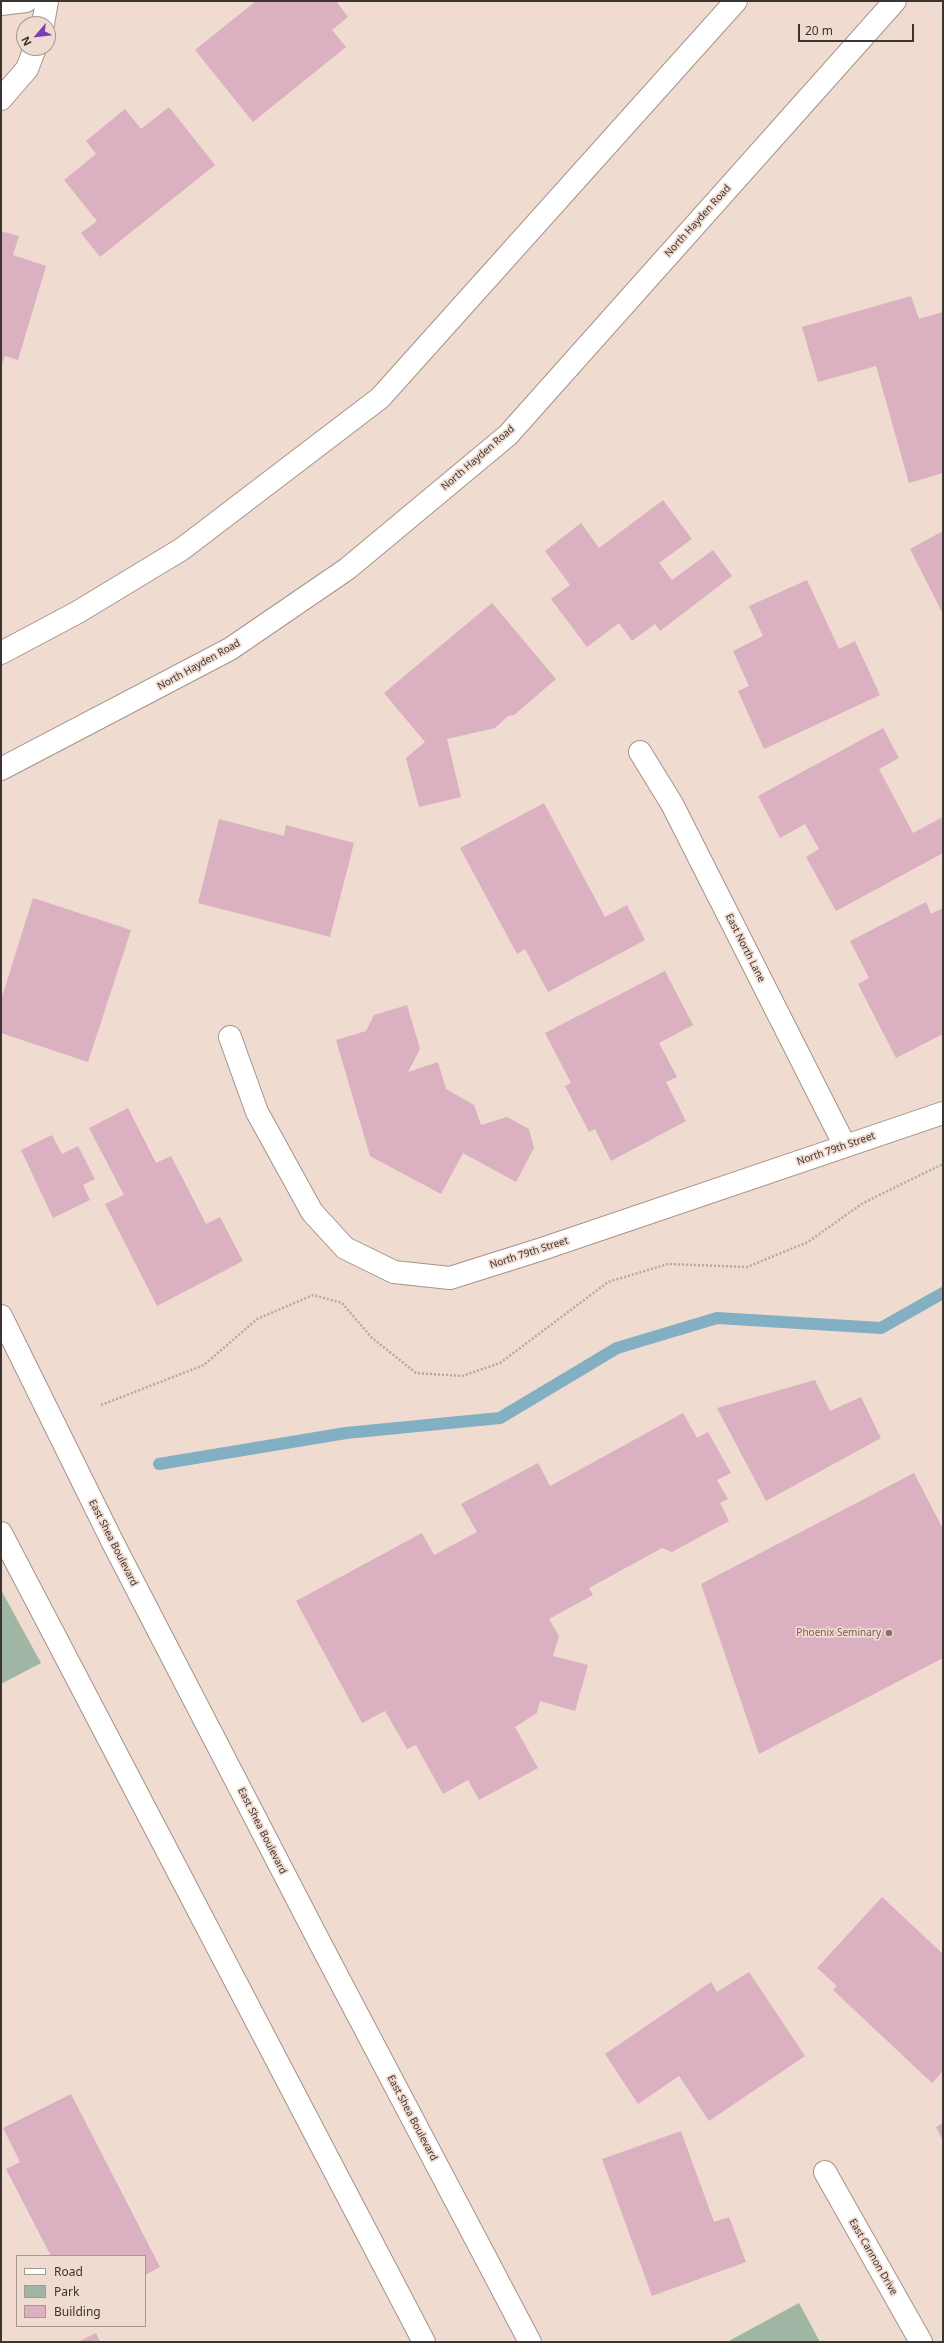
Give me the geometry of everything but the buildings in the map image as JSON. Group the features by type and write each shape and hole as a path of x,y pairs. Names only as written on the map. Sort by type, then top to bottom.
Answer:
{"main road":[{"path":"1,4 26,1"},
{"path":"44,16 46,1"},
{"path":"1,653 78,612 182,549 380,398 736,1"},
{"name":"North Hayden Road","path":"1,769 230,649 347,569 508,435 895,1"},
{"path":"1,99 27,69 32,56"},
{"name":"East North Lane","path":"640,752 672,804 845,1146"},
{"name":"North 79th Street","path":"230,1037 257,1112 312,1212 345,1248 394,1272 450,1278 542,1249 943,1113"},
{"name":"East Shea Boulevard","path":"1,1316 42,1402 112,1541 321,1945 530,2342"},
{"path":"1,1532 424,2342"},
{"name":"East Cannon Drive","path":"825,2172 921,2342"}],"path":[{"path":"101,1405 204,1365 257,1319 313,1295 342,1303 371,1337 416,1373 462,1376 500,1362 608,1282 668,1264 747,1266 808,1242 863,1203 943,1164"}],"green space":[{"path":"1,1590 41,1663 1,1684"},
{"path":"799,2303 820,2342 727,2342"}],"waterway":[{"path":"159,1464 346,1433 500,1418 617,1348 717,1318 881,1328 943,1293"}],"place":[{"name":"Phoenix Seminary","path":"889,1633"}]}
